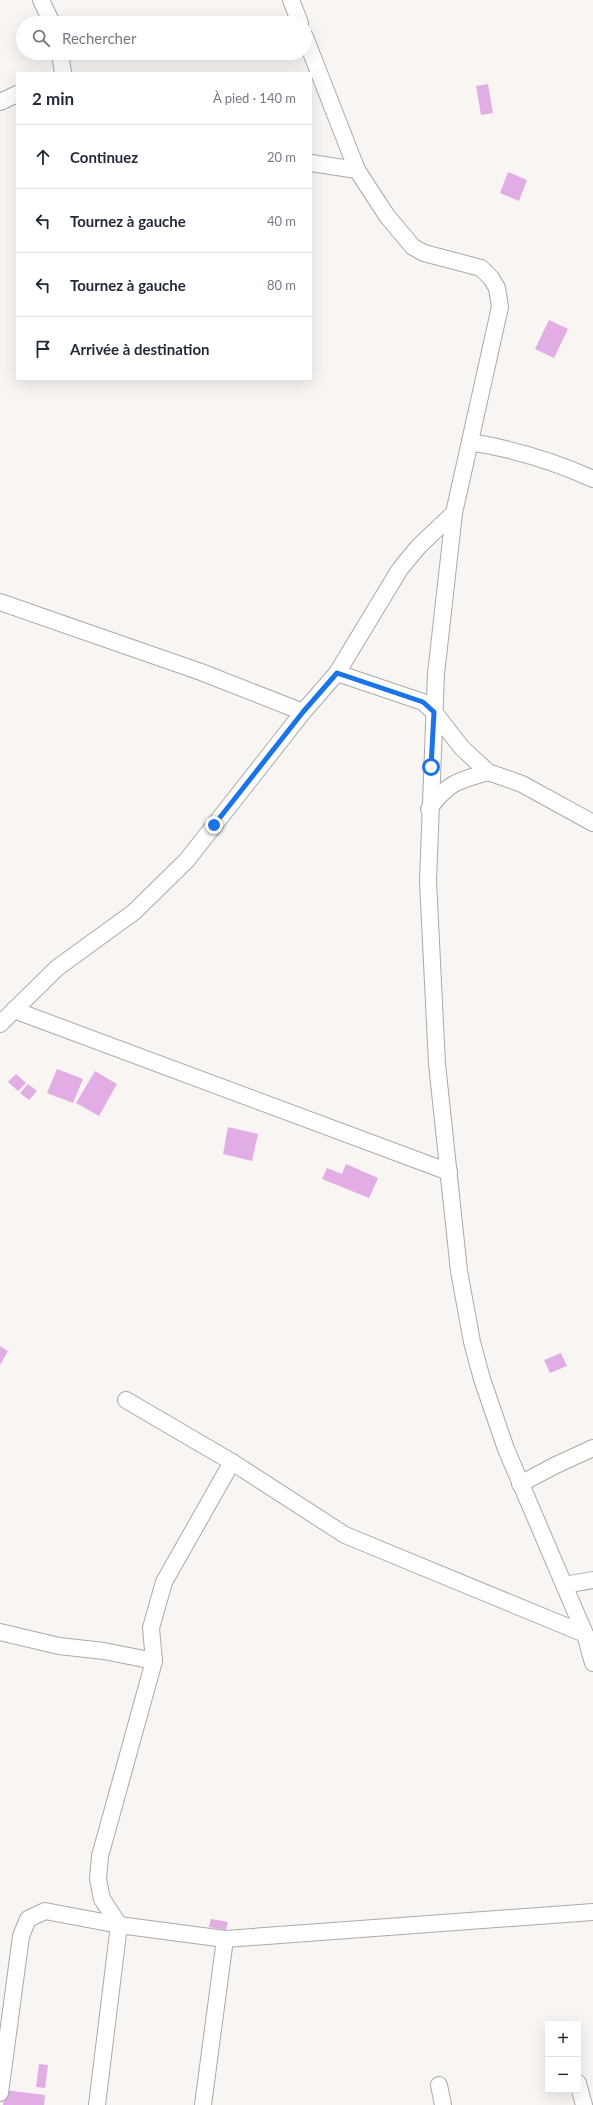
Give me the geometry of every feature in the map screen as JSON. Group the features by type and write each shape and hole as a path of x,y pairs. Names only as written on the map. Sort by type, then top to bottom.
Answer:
{"street":[{"path":"41,0 49,16"},
{"path":"291,0 297,16"},
{"path":"312,55 357,170 387,216 413,247 424,253 481,268 491,278 497,288 500,307 454,513 436,674 429,809 428,880 437,1064 459,1271 472,1342 482,1379 520,1484 585,1634 593,1663"},
{"path":"61,60 64,72"},
{"path":"0,102 16,94"},
{"path":"312,163 357,170"},
{"path":"470,442 510,449 571,469 593,479"},
{"path":"0,1024 57,968 134,912 187,860 303,712 337,673 400,569 419,546 454,513"},
{"path":"0,602 201,672 303,712"},
{"path":"337,673 423,702 434,712 462,748 488,772 522,784 593,823"},
{"path":"429,809 441,792 455,782 488,772"},
{"path":"14,1010 449,1172"},
{"path":"126,1400 232,1462 345,1535 585,1634"},
{"path":"520,1484 556,1464 593,1448"},
{"path":"97,2105 119,1925 102,1899 98,1879 100,1856 154,1661 151,1628 164,1582 232,1462"},
{"path":"564,1585 593,1580"},
{"path":"0,1632 59,1646 104,1651 154,1661"},
{"path":"0,2093 21,1936 28,1918 45,1911 119,1925 225,1938 593,1912"},
{"path":"203,2105 225,1938"},
{"path":"438,2085 443,2105"},
{"path":"581,2093 584,2105"}],"building":[{"path":"488,84 493,113 481,115 476,86"},
{"path":"508,172 527,180 519,201 500,193"},
{"path":"549,320 568,329 554,358 535,349"},
{"path":"57,1069 83,1079 73,1103 47,1093"},
{"path":"95,1071 117,1084 99,1116 76,1103"},
{"path":"16,1074 26,1083 18,1091 8,1082"},
{"path":"28,1084 37,1091 29,1100 20,1093"},
{"path":"228,1127 258,1134 252,1161 223,1154"},
{"path":"346,1164 378,1178 369,1198 322,1179 327,1168 342,1174"},
{"path":"0,1346 8,1351 0,1365"},
{"path":"561,1353 567,1366 550,1373 544,1360"},
{"path":"211,1919 228,1922 226,1930 209,1927"},
{"path":"39,2064 48,2065 45,2088 36,2087"},
{"path":"5,2090 45,2095 44,2105 3,2105"}],"route":[{"path":"214,825 303,712 337,673 392,690 423,702 434,712 431,767"}]}
